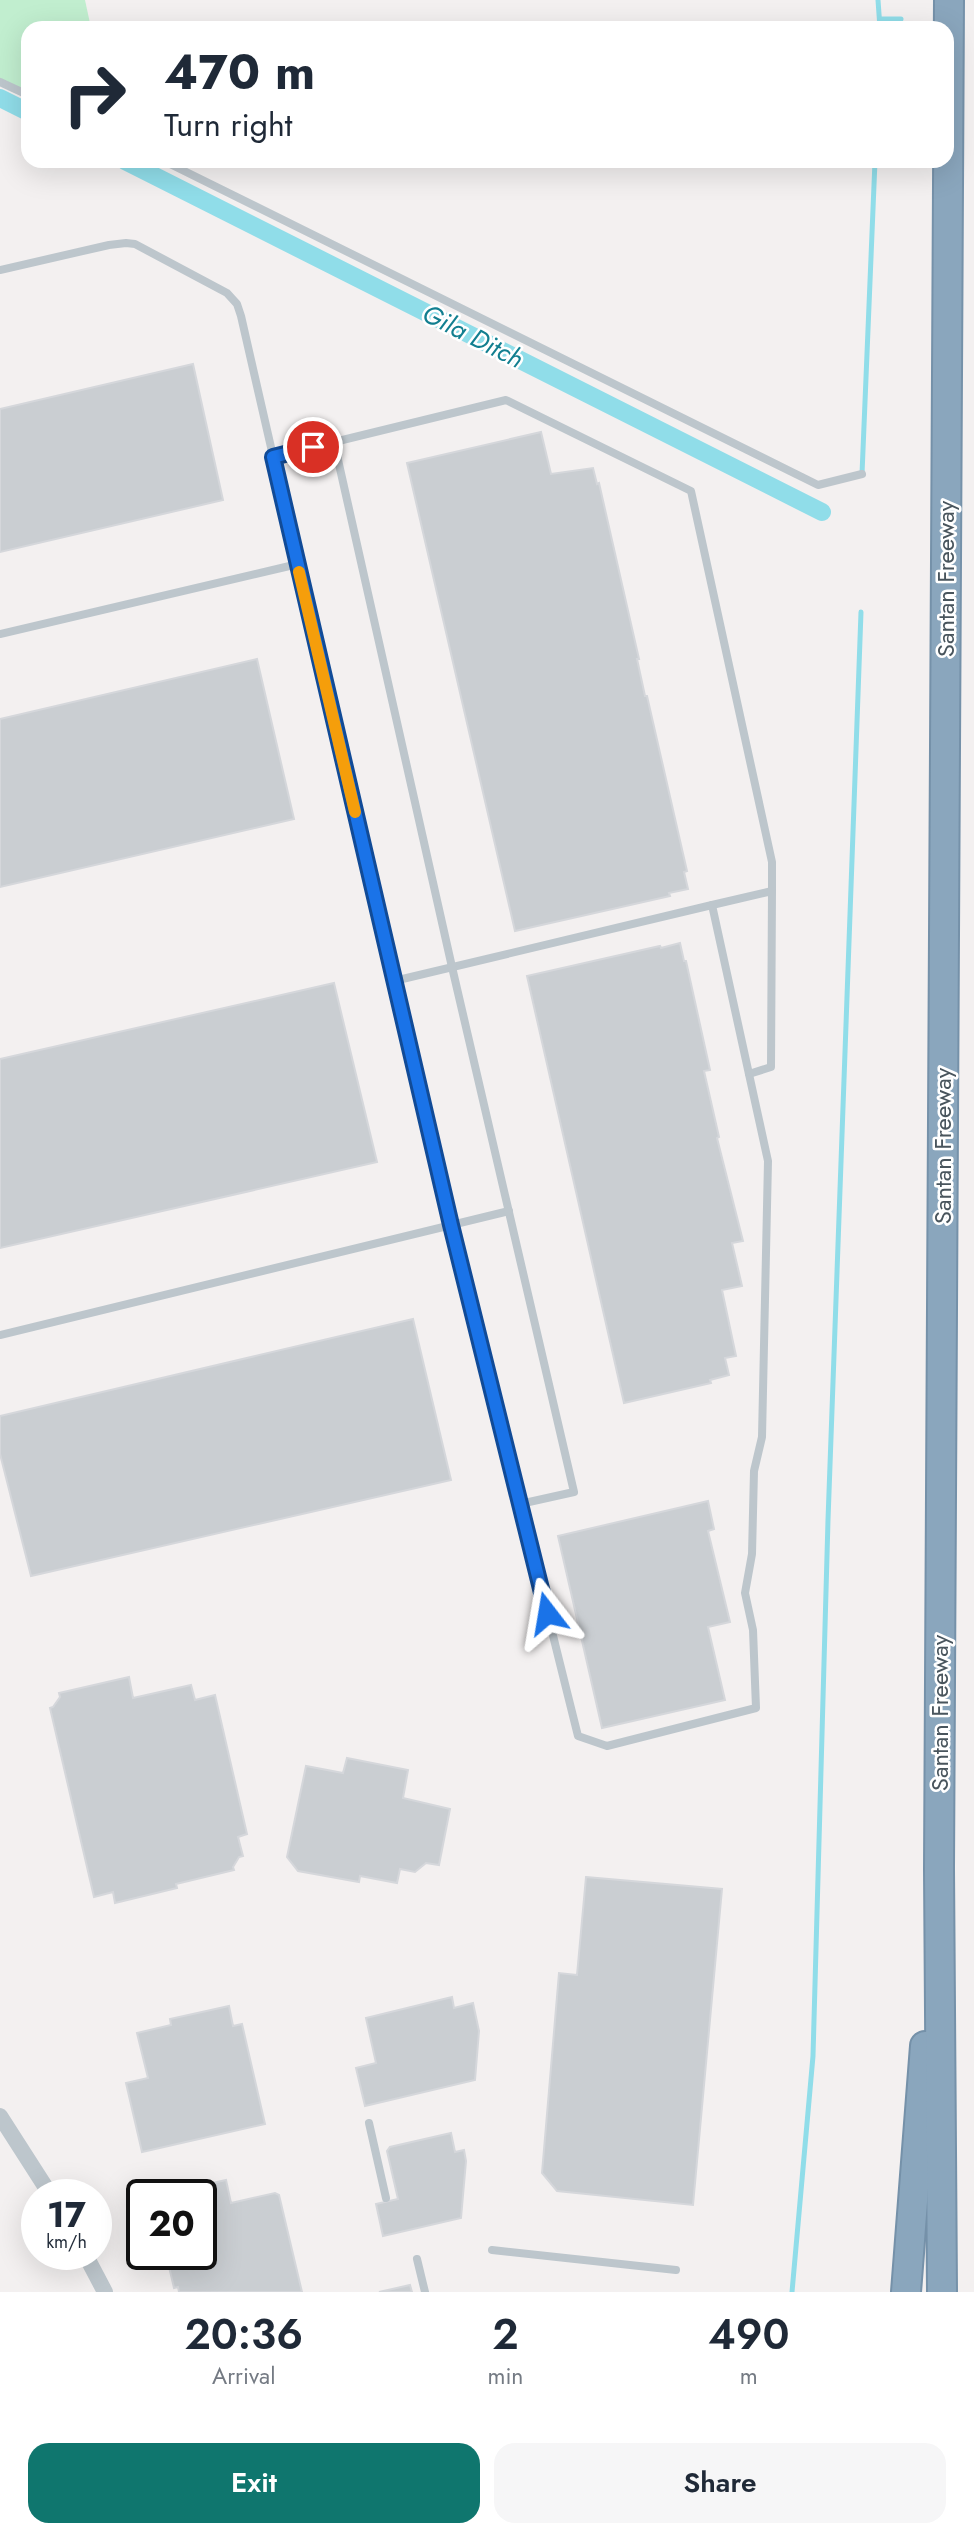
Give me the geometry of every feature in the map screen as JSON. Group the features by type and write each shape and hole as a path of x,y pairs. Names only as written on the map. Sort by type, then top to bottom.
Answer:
{"highway":[{"name":"Santan Freeway","path":"947,0 948,21"},
{"name":"Santan Freeway","path":"942,2292 939,1869 947,168"},
{"path":"906,2292 939,1869"}],"street":[{"path":"0,2116 40,2179"},
{"path":"93,2270 105,2292"}],"lane":[{"path":"0,82 21,92"},
{"path":"178,168 818,485 862,474"},
{"path":"0,270 109,245 135,244 228,293 237,304 451,1225 578,1736 607,1746 756,1708 753,1630 745,1593 752,1554 754,1471 762,1437 768,1161 712,905"},
{"path":"273,457 506,400 691,491 772,862 771,1067 749,1074"},
{"path":"334,442 574,1492 520,1504"},
{"path":"0,634 298,564"},
{"path":"394,981 772,891"},
{"path":"0,1335 509,1212"},
{"path":"369,2123 386,2198"},
{"path":"492,2250 676,2270"},
{"path":"417,2259 425,2292"}],"green space":[{"path":"0,0 85,0 90,21 21,21 21,92 0,82"}],"building":[{"path":"193,364 223,500 0,552 0,409"},
{"path":"541,432 551,474 593,468 597,484 599,483 645,696 687,871 684,872 688,889 669,893 670,896 515,931 407,463"},
{"path":"257,659 294,819 0,887 0,719"},
{"path":"680,943 710,1070 704,1071 719,1137 717,1138 743,1241 732,1243 742,1286 722,1290 736,1356 725,1358 729,1375 710,1380 711,1383 624,1403 527,976"},
{"path":"334,983 377,1162 0,1248 0,1059"},
{"path":"413,1319 451,1480 31,1576 0,1454 0,1416"},
{"path":"708,1501 714,1529 708,1531 730,1622 708,1627 725,1700 602,1728 558,1536"},
{"path":"129,1677 133,1698 191,1685 195,1700 215,1695 247,1834 238,1837 243,1856 239,1857 234,1870 176,1884 177,1888 115,1903 113,1892 94,1897 50,1708 60,1697 59,1693"},
{"path":"347,1758 408,1770 403,1798 450,1809 439,1865 426,1863 415,1872 400,1869 397,1883 360,1876 359,1882 298,1871 287,1857 306,1766 343,1773"},
{"path":"586,1877 722,1889 693,2205 557,2191 542,2173 559,1973 577,1975"},
{"path":"452,1997 454,2008 473,2003 479,2031 475,2080 365,2106 356,2068 376,2063 366,2018"},
{"path":"229,2006 233,2026 242,2024 265,2124 142,2152 126,2083 148,2078 137,2033 171,2025 170,2019"},
{"path":"451,2133 455,2152 464,2150 466,2161 461,2218 383,2236 376,2204 398,2199 387,2151 390,2147"},
{"path":"226,2180 231,2203 275,2193 279,2195 302,2292 179,2292 178,2287 174,2288 170,2270 217,2270 217,2182"},
{"path":"410,2285 412,2292 379,2292"}],"waterway":[{"path":"878,0 880,21"},
{"path":"881,19 901,19"},
{"name":"Gila Ditch","path":"0,98 21,108"},
{"name":"Gila Ditch","path":"139,168 822,512"},
{"path":"862,474 875,168"},
{"path":"792,2292 813,2056 828,1520 861,612"}],"slow traffic":[{"path":"299,572 355,812"}],"route":[{"path":"313,447 273,457 451,1225 547,1613"}]}
